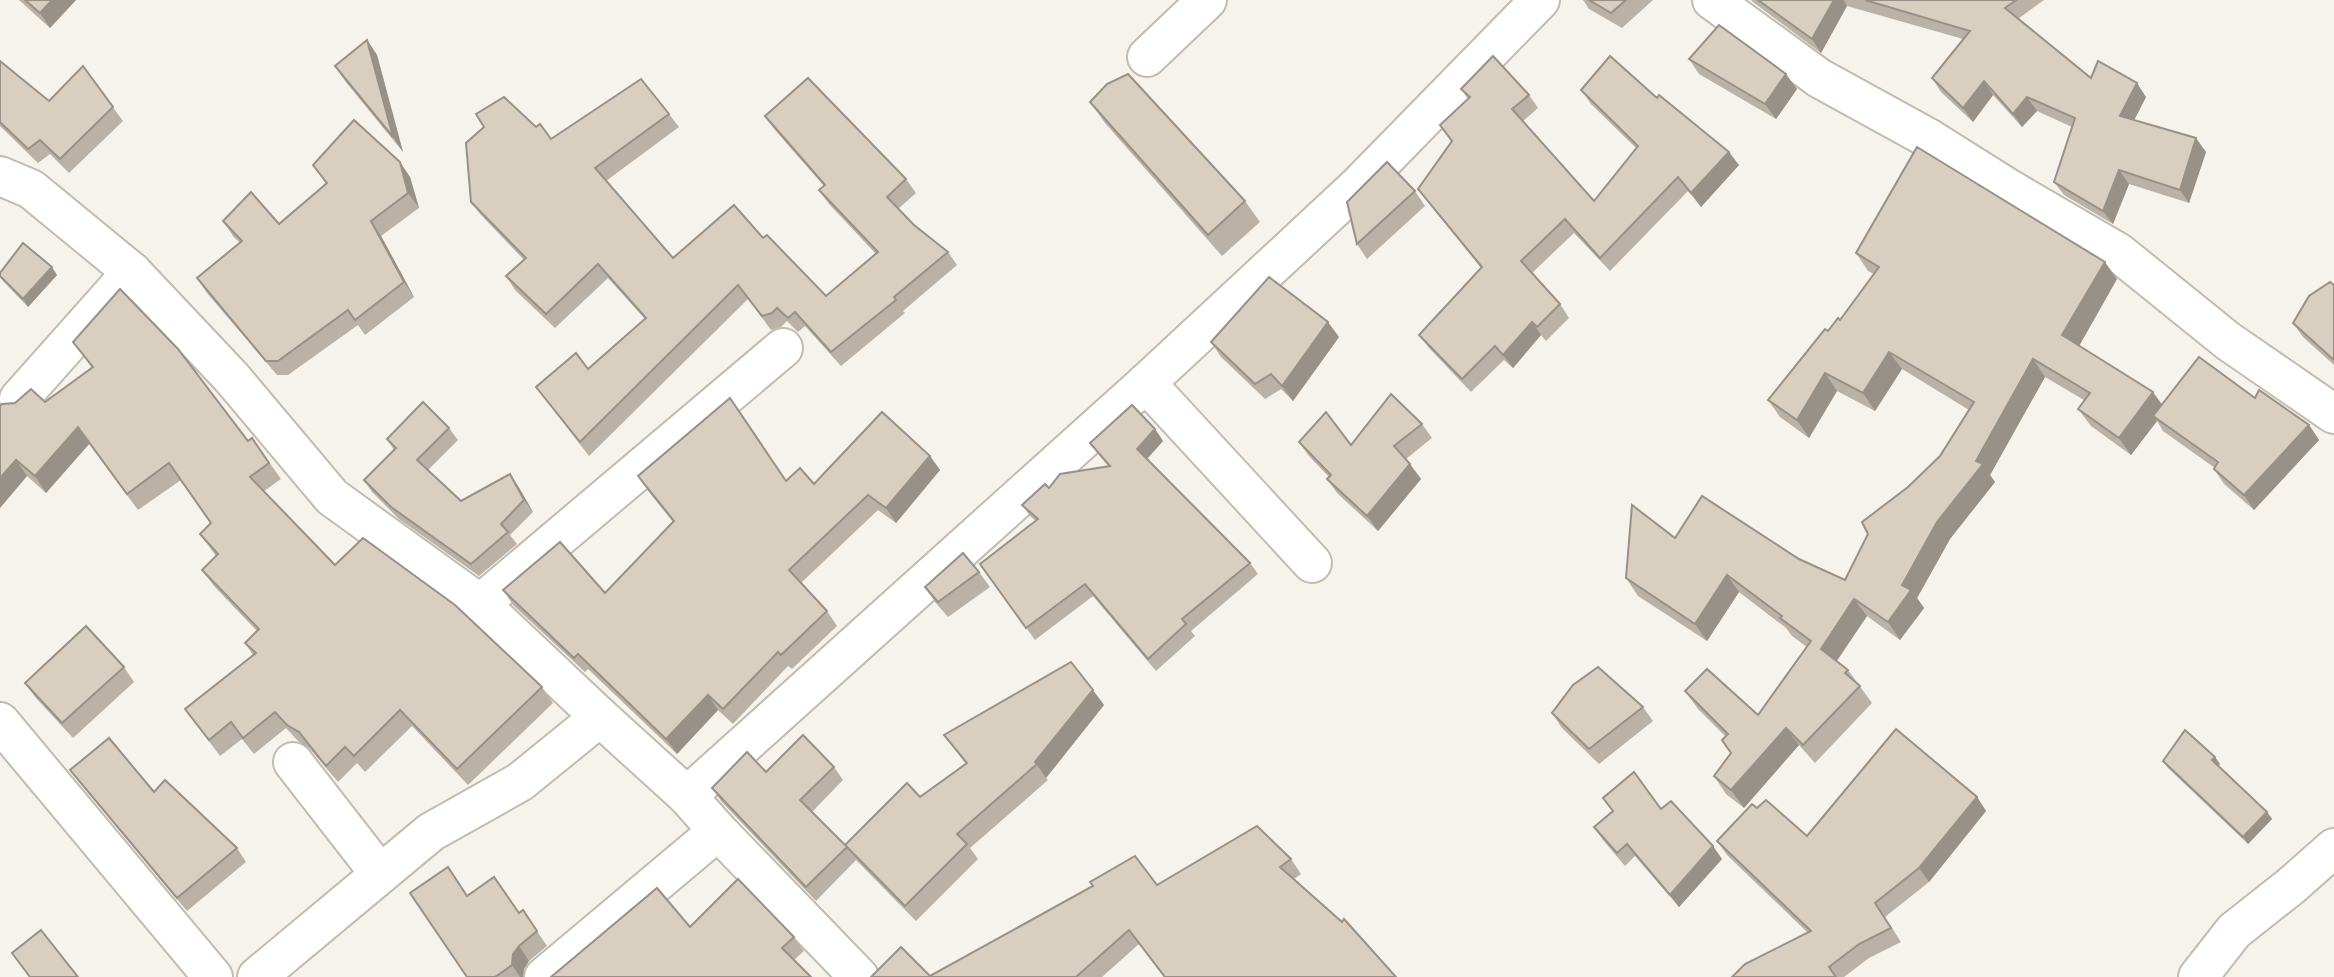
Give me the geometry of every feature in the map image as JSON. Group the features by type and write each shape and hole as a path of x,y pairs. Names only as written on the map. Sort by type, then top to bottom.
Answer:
{"street":[{"path":"1147,57 1208,0"},
{"path":"687,796 1146,383 1357,187 1540,0"},
{"path":"1712,0 1819,78 1930,139 2119,253 2228,341 2334,414"},
{"path":"0,176 31,189 132,272 232,378 332,497 480,604 687,796 841,971"},
{"path":"19,398 132,272"},
{"path":"480,604 783,348"},
{"path":"1146,383 1312,563"},
{"path":"257,977 431,832 520,782 600,717"},
{"path":"0,722 213,977"},
{"path":"293,762 380,874"},
{"path":"544,977 718,831"},
{"path":"2198,977 2234,931 2334,848"}],"building":[{"path":"25,0 52,0 40,13"},
{"path":"1589,0 1626,0 1611,13"},
{"path":"1758,0 1834,0 1812,39"},
{"path":"1865,0 2016,0 2005,8 2091,78 2098,61 2137,83 2120,116 2196,138 2180,190 2119,170 2103,211 2054,182 2075,118 2027,97 2013,114 1984,81 1963,108 1932,78 1970,31"},
{"path":"1719,25 1786,74 1765,104 1689,59"},
{"path":"367,40 393,137 335,66"},
{"path":"1493,56 1529,95 1512,109 1594,201 1638,146 1581,90 1610,56 1657,98 1659,95 1729,152 1691,193 1678,177 1600,258 1565,219 1521,261 1560,304 1537,327 1532,322 1503,355 1495,346 1462,379 1419,335 1482,267 1418,189 1452,141 1440,125 1470,97 1461,89"},
{"path":"0,61 49,101 83,66 113,107 60,159 40,140 28,149 0,122"},
{"path":"1128,74 1245,201 1208,235 1090,102 1107,84"},
{"path":"808,78 906,179 887,197 914,225 948,252 894,297 896,300 831,352 795,312 788,318 777,308 762,316 738,285 580,442 536,387 576,353 588,369 646,318 598,264 546,314 506,276 526,258 471,202 466,143 484,127 476,114 504,97 536,127 540,124 551,139 641,79 669,114 595,168 673,258 734,205 763,238 767,235 826,296 878,252 819,190 825,185 765,116"},
{"path":"354,120 400,162 408,193 371,221 404,282 355,320 348,310 278,361 266,361 197,278 242,241 223,221 251,192 279,224 327,183 313,165"},
{"path":"1917,147 2105,262 2062,335 2153,392 2119,438 2078,409 2090,393 2033,359 1976,461 1983,464 1937,522 1902,585 1911,590 1888,622 1854,599 1821,649 1848,670 1845,673 1860,686 1803,745 1786,728 1731,790 1714,776 1731,753 1722,740 1728,734 1685,691 1707,669 1758,715 1811,641 1727,575 1695,624 1626,578 1632,505 1675,538 1702,496 1799,559 1845,580 1868,534 1862,522 1908,487 1940,456 1974,402 1889,352 1863,393 1825,373 1797,420 1768,400 1825,329 1828,331 1838,318 1840,320 1879,267 1856,253"},
{"path":"1387,162 1415,191 1357,244 1347,202"},
{"path":"23,243 52,267 23,299 0,273"},
{"path":"1269,277 1328,322 1282,386 1271,374 1255,384 1211,342"},
{"path":"2330,282 2334,285 2334,360 2293,323 2309,296"},
{"path":"120,289 178,349 248,441 252,438 269,463 250,477 335,565 363,538 455,605 542,687 457,769 400,710 354,756 345,747 326,766 299,732 287,725 275,712 243,738 231,722 209,740 185,709 256,653 245,643 259,629 202,570 218,554 200,534 211,523 169,463 127,494 78,427 35,476 16,460 0,478 0,406 15,403 31,389 45,402 93,367 73,342"},
{"path":"2199,357 2255,398 2259,390 2309,425 2244,495 2214,469 2218,462 2153,416"},
{"path":"1391,394 1422,424 1394,446 1410,464 1367,516 1327,479 1331,475 1299,442 1326,412 1351,445"},
{"path":"730,398 786,481 800,468 814,484 882,412 930,456 886,508 868,495 789,570 827,611 781,655 778,652 723,709 708,695 666,739 578,654 574,658 503,590 560,542 605,593 674,521 638,476"},
{"path":"423,402 449,428 417,460 461,501 510,474 524,500 501,524 508,532 471,564 391,507 364,480 396,448 387,439"},
{"path":"1132,405 1155,429 1137,449 1250,563 1182,619 1186,624 1148,659 1085,584 1026,628 980,564 1038,519 1022,505 1045,484 1049,488 1060,474 1110,466 1090,443"},
{"path":"963,553 979,572 938,602 925,587"},
{"path":"86,626 124,667 62,723 25,683"},
{"path":"1071,662 1093,690 1035,762 1037,764 957,834 967,844 905,906 845,845 907,783 920,797 967,763 944,735"},
{"path":"1598,667 1643,707 1589,749 1552,713 1573,685"},
{"path":"1896,729 1977,797 1919,868 1875,903 1891,928 1859,944 1829,967 1836,977 1732,977 1745,964 1811,931 1717,841 1752,804 1757,808 1766,800 1807,836"},
{"path":"2185,730 2215,757 2212,760 2267,812 2243,837 2163,761"},
{"path":"803,735 834,767 800,800 847,847 806,887 712,788 747,752 766,772"},
{"path":"109,738 154,792 165,780 237,848 177,898 70,770"},
{"path":"1634,772 1661,809 1671,801 1713,846 1670,895 1627,844 1617,853 1594,827 1613,811 1603,798"},
{"path":"1257,826 1291,859 1280,867 1342,922 1344,919 1396,977 1165,977 1129,930 1076,977 871,977 901,947 930,976 1093,886 1090,882 1135,856 1157,885"},
{"path":"448,867 467,896 494,877 519,913 523,910 537,931 513,954 512,965 495,977 467,977 410,893"},
{"path":"738,879 794,937 782,948 811,977 551,977 657,888 690,927"},
{"path":"41,930 78,977 30,977 12,953"}]}
